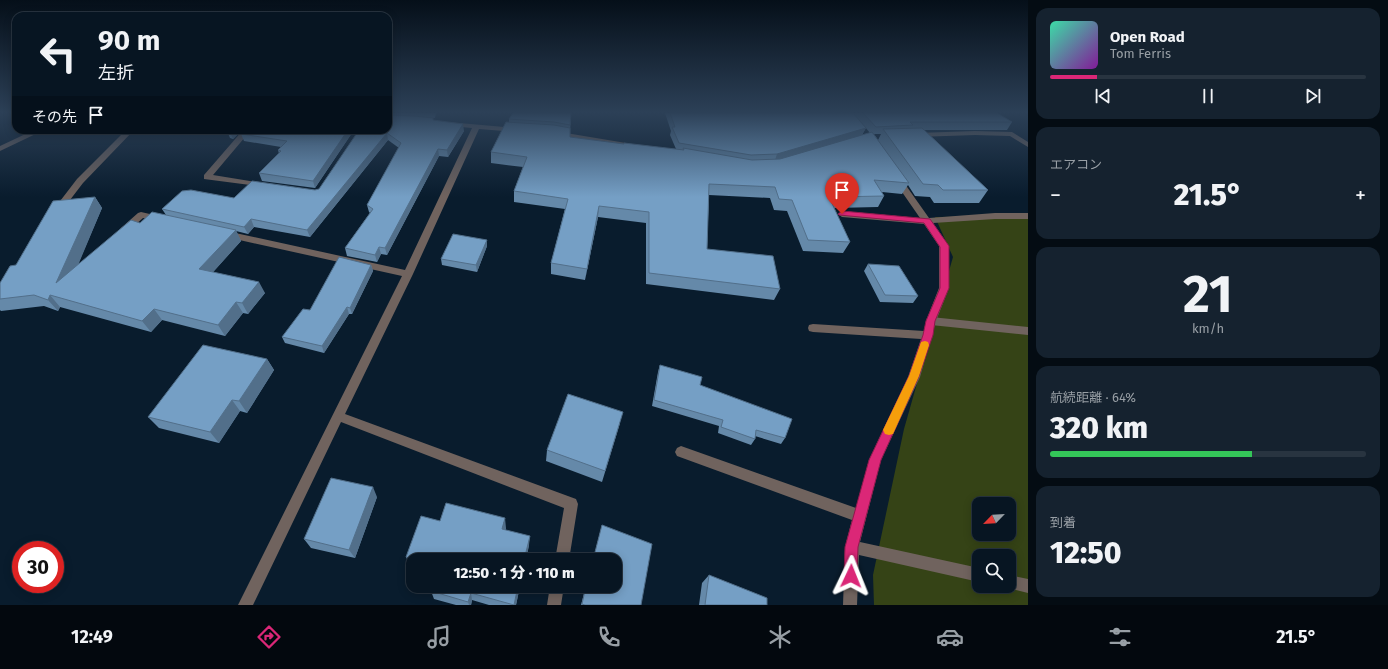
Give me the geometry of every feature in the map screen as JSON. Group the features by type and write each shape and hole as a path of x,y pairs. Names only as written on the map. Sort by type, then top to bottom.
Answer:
{"street":[{"path":"0,149 16,141"},
{"path":"51,219 80,182 119,141"},
{"path":"237,141 207,177 274,186"},
{"path":"245,605 408,274 469,141"},
{"path":"602,141 637,147"},
{"path":"850,605 852,547 875,460 914,376 928,335 930,321 944,288 944,246 891,170"},
{"path":"842,214 927,221 995,216 1028,216"},
{"path":"117,236 141,215 172,222"},
{"path":"217,232 408,274"},
{"path":"930,321 1028,331"},
{"path":"812,328 928,335"},
{"path":"338,416 571,504 563,553"},
{"path":"680,452 860,516"},
{"path":"852,547 972,573"},
{"path":"1016,583 1028,586"},
{"path":"554,605 556,593"}],"green space":[{"path":"935,217 1028,217 1028,605 874,605 873,575 904,429 953,257"}],"building":[{"path":"287,141 340,141 313,181 259,173 281,151 278,150"},
{"path":"351,141 380,141 307,230 251,219 244,227 162,209 182,191 191,190 234,198 252,181 315,190 319,189"},
{"path":"399,141 452,141 447,150 438,149 385,248 379,247 375,255 345,248 373,209 367,205 401,143"},
{"path":"496,141 603,141 684,150 683,148 752,160 780,159 841,141 879,141 909,183 874,180 884,196 829,197 850,242 808,240 792,200 779,199 775,187 709,184 707,249 773,256 780,289 649,273 649,212 599,206 587,269 551,263 568,199 514,191 527,157 491,152"},
{"path":"678,141 821,141 777,154 751,155 679,143"},
{"path":"892,141 936,141 988,190 943,190 938,185 923,184"},
{"path":"95,197 56,283 131,220 140,223 152,212 236,230 199,269 259,282 242,303 236,302 218,325 154,309 142,321 50,295 48,300 34,295 0,299 0,283 10,266 16,265 53,201"},
{"path":"453,234 487,240 476,265 441,259"},
{"path":"339,257 371,265 350,308 347,307 322,346 282,337 303,309 310,310"},
{"path":"868,264 899,266 918,296 885,295"},
{"path":"203,345 267,359 239,401 232,400 210,432 148,417"},
{"path":"660,365 702,377 700,385 792,419 785,438 756,430 755,439 721,427 723,420 654,400"},
{"path":"568,394 623,412 605,471 547,450"},
{"path":"331,478 373,487 349,550 304,539"},
{"path":"446,503 505,518 502,529 530,536 526,553 407,553 421,516 440,521"},
{"path":"602,525 652,544 641,605 582,604 584,593 622,593 622,553 595,553"},
{"path":"709,575 767,598 767,605 705,605"},
{"path":"438,593 471,593 468,602"},
{"path":"471,593 517,593 514,605"}],"slow traffic":[{"path":"889,430 914,376 925,345"}],"route":[{"path":"842,214 927,221 944,246 944,288 930,321 928,335 914,376 875,460 852,547 851,576"}]}
